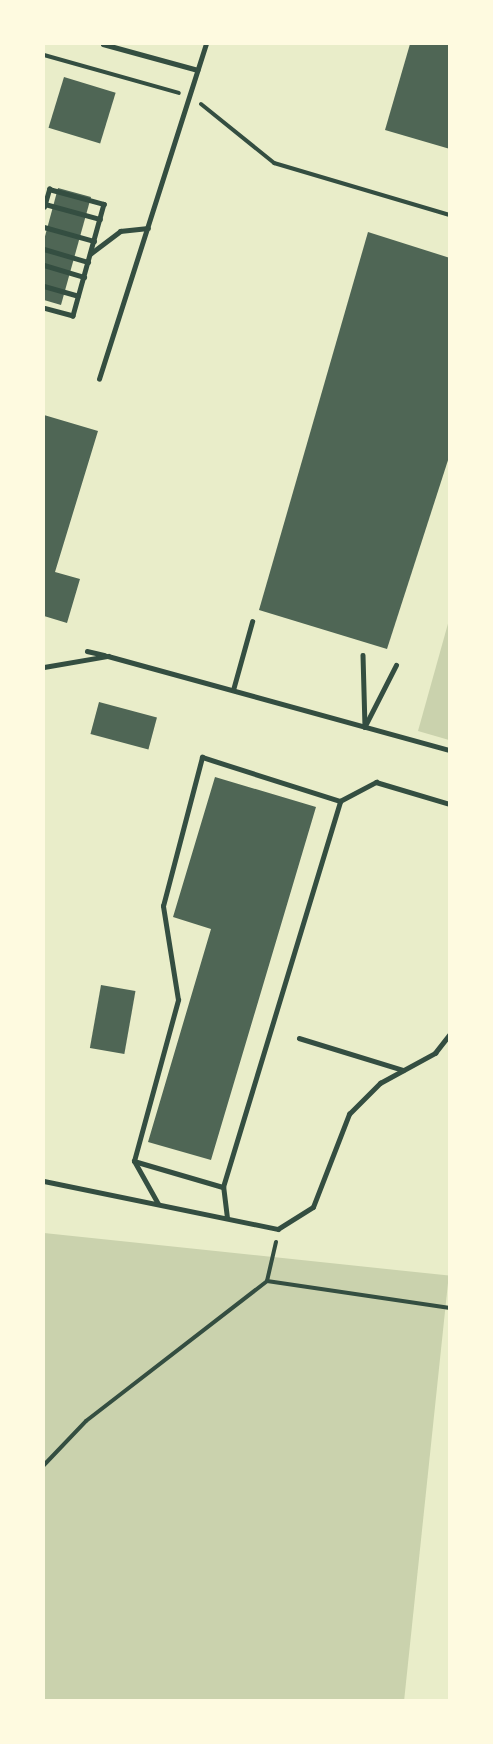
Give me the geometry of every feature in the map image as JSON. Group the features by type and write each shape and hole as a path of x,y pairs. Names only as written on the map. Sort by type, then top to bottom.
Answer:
{"lane":[{"path":"103,44 198,70"},
{"path":"99,379 206,44"},
{"path":"44,308 73,316 78,296 84,277 88,261 94,241 100,219 104,204 49,189 44,205 100,219"},
{"path":"44,227 94,241"},
{"path":"90,254 120,231 148,228"},
{"path":"44,249 88,261"},
{"path":"44,265 84,277"},
{"path":"44,286 78,296"},
{"path":"233,690 252,622"},
{"path":"87,651 450,750"},
{"path":"363,655 365,727"},
{"path":"44,667 108,656"},
{"path":"365,727 396,665"},
{"path":"158,1204 135,1161 178,1000 163,906 202,758 340,801 376,782 450,804"},
{"path":"226,1218 223,1187 340,801"},
{"path":"44,1181 278,1229 313,1207 349,1114 403,1071 435,1053 450,1034"},
{"path":"299,1038 403,1071"},
{"path":"135,1161 223,1187"}],"path":[{"path":"44,55 190,96 274,163 450,215"},
{"path":"44,1465 86,1421 267,1281 278,1229"},
{"path":"267,1281 450,1308"}],"green space":[{"path":"449,620 449,740 418,731"},
{"path":"44,1233 449,1276 404,1700 44,1700"}],"building":[{"path":"410,44 450,44 450,149 385,130"},
{"path":"64,77 116,93 100,143 49,128"},
{"path":"58,188 91,197 61,305 44,300 44,240"},
{"path":"368,232 450,258 450,454 387,649 259,610"},
{"path":"44,415 98,431 55,572 80,579 67,623 44,616"},
{"path":"99,702 157,718 148,749 90,734"},
{"path":"215,777 316,807 211,1160 148,1142 211,929 173,917"},
{"path":"101,985 135,991 124,1054 90,1048"}]}
